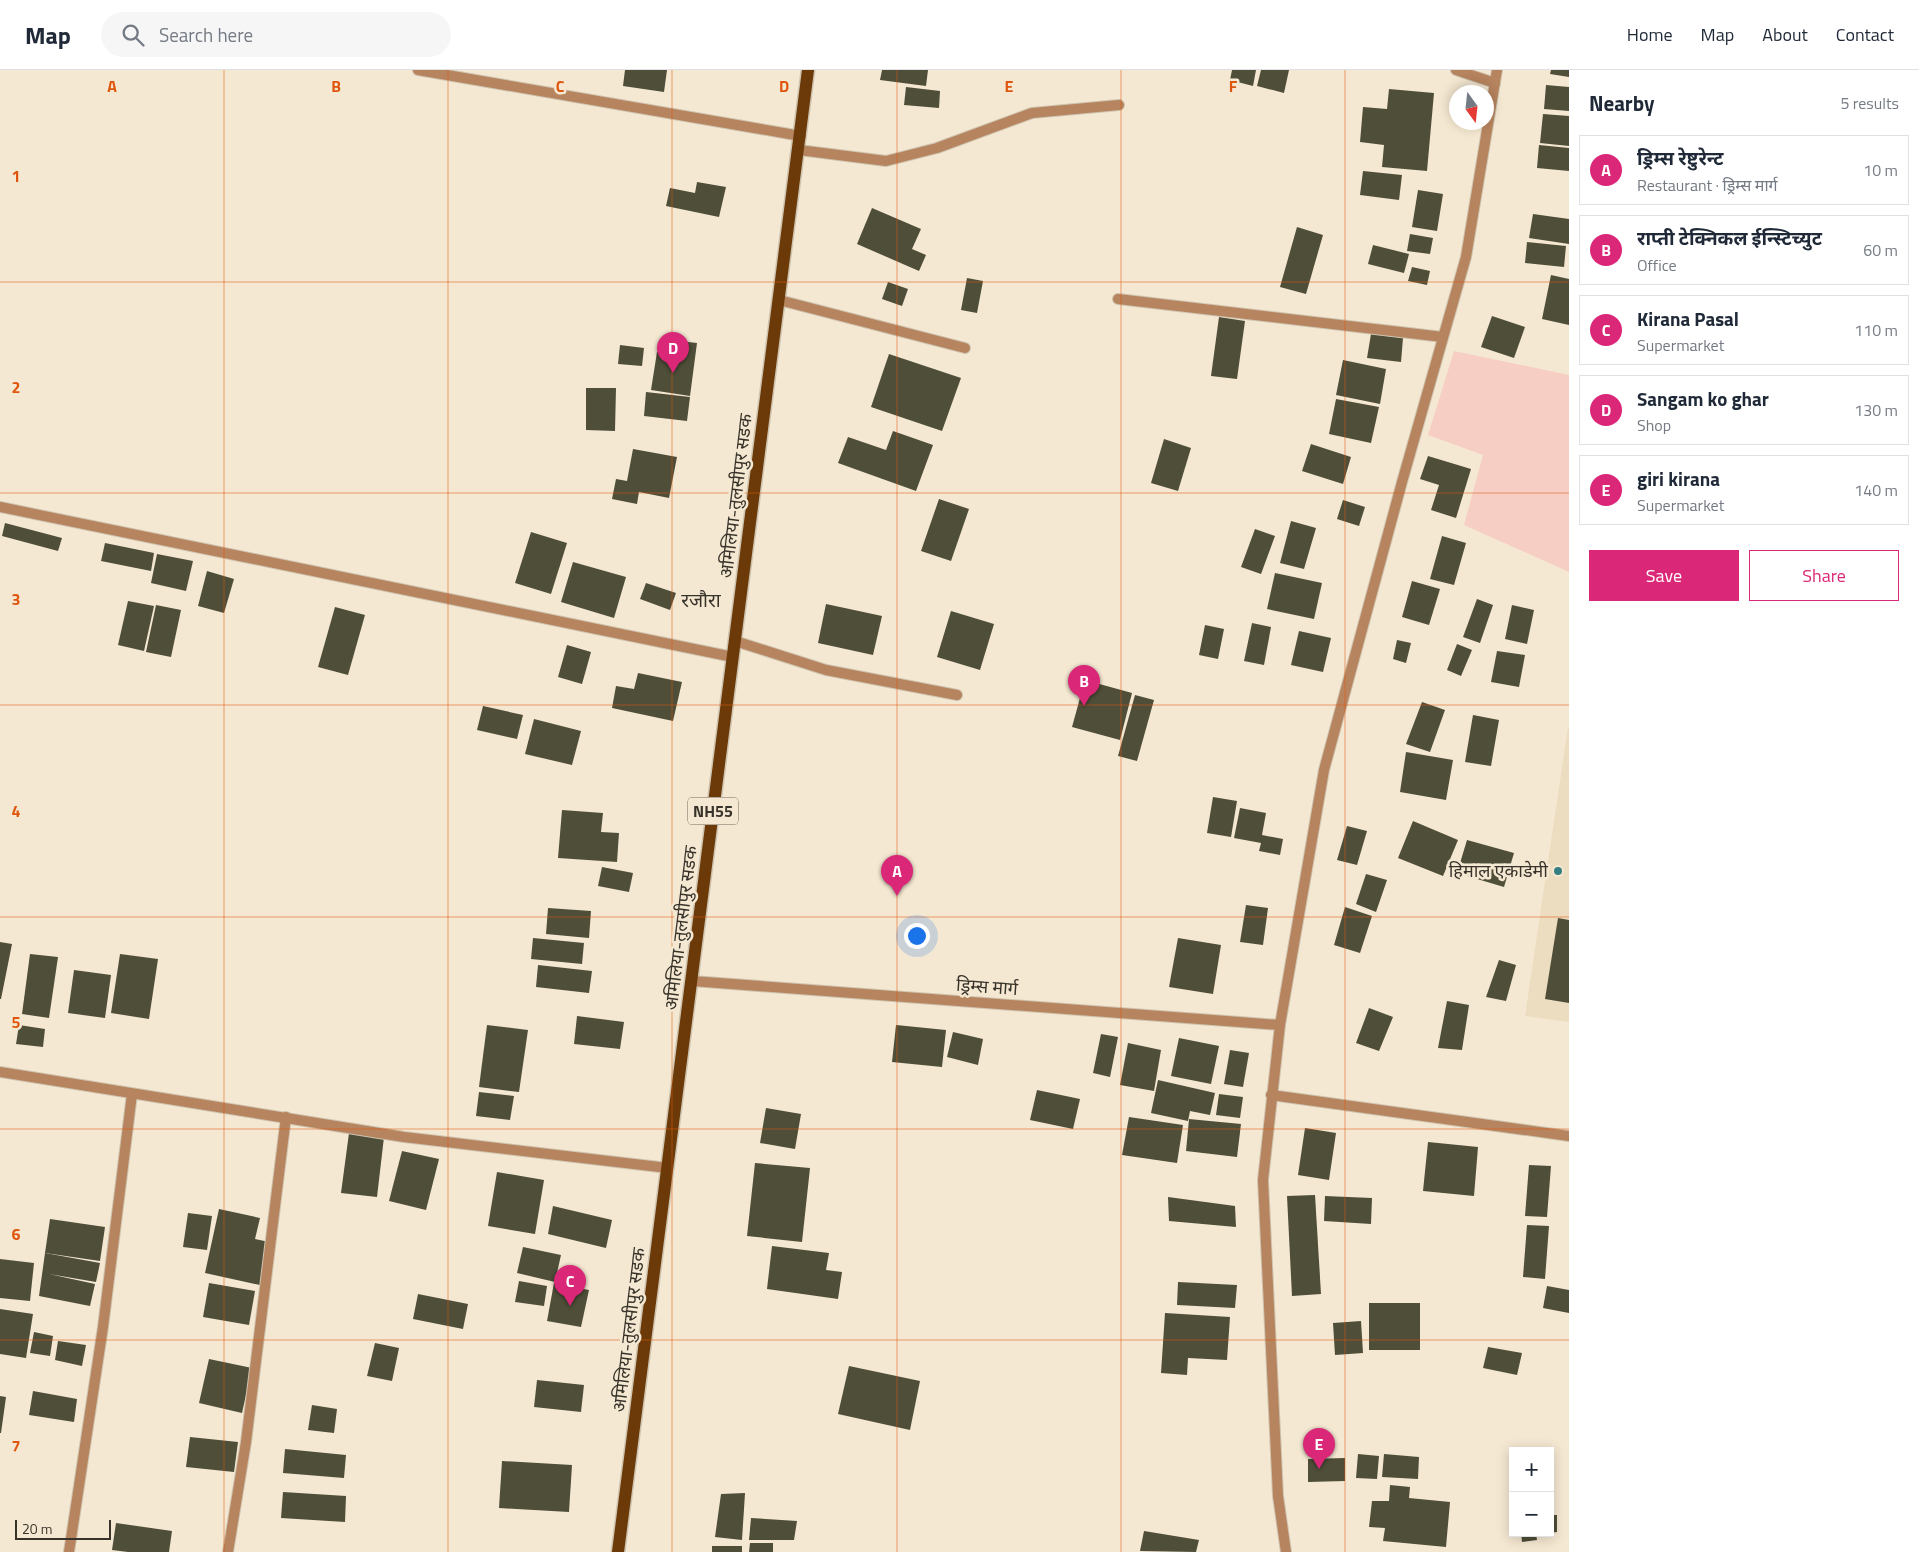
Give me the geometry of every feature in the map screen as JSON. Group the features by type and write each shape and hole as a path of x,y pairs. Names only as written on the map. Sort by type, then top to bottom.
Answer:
{"main road":[{"name":"अमिलिया-तुलसीपुर सडक","path":"618,1552 808,70"}],"street":[{"path":"418,70 801,136"},
{"path":"1456,70 1495,83"},
{"path":"1286,1552 1278,1496 1263,1180 1280,1025 1324,770 1402,482 1466,257 1497,70"},
{"path":"799,150 886,161 937,148 1032,113 1119,105"},
{"path":"1118,299 1444,336"},
{"path":"780,300 965,348"},
{"path":"0,507 733,656"},
{"path":"735,641 826,670 957,696"},
{"name":"ड्रिम्स मार्ग","path":"692,981 1280,1025"},
{"path":"0,1072 404,1137 668,1168"},
{"path":"69,1552 103,1327 132,1094"},
{"path":"1271,1095 1569,1136"},
{"path":"228,1552 246,1442 286,1117"}],"shaded area":[{"path":"1454,351 1569,375 1569,572 1464,525 1483,455 1428,435"},
{"name":"हिमाल एकाडेमी","path":"1569,727 1569,1022 1525,1016"}],"building":[{"path":"625,70 667,70 664,92 623,86"},
{"path":"882,70 928,70 926,86 880,80"},
{"path":"1232,70 1256,70 1253,86 1230,80"},
{"path":"1261,70 1289,70 1284,93 1257,86"},
{"path":"1551,70 1569,70 1569,77 1550,74"},
{"path":"1546,85 1569,87 1569,111 1544,109"},
{"path":"906,87 940,91 939,108 904,105"},
{"path":"1389,89 1434,93 1427,171 1382,167 1384,145 1360,142 1363,107 1387,109"},
{"path":"1543,114 1569,116 1569,146 1540,143"},
{"path":"1539,145 1569,148 1569,171 1537,168"},
{"path":"1363,171 1402,175 1399,200 1360,195"},
{"path":"697,182 726,187 719,217 666,206 670,188 695,193"},
{"path":"1418,190 1443,194 1437,231 1412,227"},
{"path":"872,208 921,229 912,249 926,255 919,271 857,244"},
{"path":"1533,214 1569,219 1569,244 1529,238"},
{"path":"1297,227 1323,235 1306,294 1280,287"},
{"path":"1410,234 1433,238 1430,254 1407,251"},
{"path":"1527,242 1566,246 1564,267 1525,263"},
{"path":"1373,245 1409,254 1404,273 1368,264"},
{"path":"1412,267 1430,271 1427,285 1408,281"},
{"path":"1551,275 1569,279 1569,325 1542,319"},
{"path":"967,278 983,281 977,313 961,310"},
{"path":"888,282 908,289 902,306 882,299"},
{"path":"1492,316 1525,327 1514,358 1481,347"},
{"path":"1219,317 1245,321 1237,379 1211,376"},
{"path":"1371,334 1403,338 1401,362 1367,358"},
{"path":"679,341 697,343 690,396 651,390 657,352 677,355"},
{"path":"620,345 644,348 642,366 618,364"},
{"path":"889,354 961,378 942,431 871,407"},
{"path":"1343,360 1386,369 1380,404 1336,395"},
{"path":"586,388 616,388 615,431 586,430"},
{"path":"646,392 690,397 687,421 644,416"},
{"path":"1336,399 1379,407 1371,443 1329,434"},
{"path":"893,431 933,445 916,491 838,463 848,437 886,450"},
{"path":"1164,439 1191,448 1178,491 1151,483"},
{"path":"1311,444 1351,457 1343,484 1302,471"},
{"path":"633,449 677,457 669,498 639,492 637,504 612,499 616,479 627,481"},
{"path":"1428,456 1471,469 1456,518 1431,510 1439,485 1420,479"},
{"path":"939,499 969,509 951,561 921,551"},
{"path":"1343,500 1365,507 1359,526 1337,519"},
{"path":"1291,521 1316,528 1304,569 1280,563"},
{"path":"5,523 62,538 58,551 2,536"},
{"path":"1255,529 1275,536 1261,574 1241,567"},
{"path":"531,532 567,543 551,594 515,583"},
{"path":"1442,536 1466,543 1454,585 1430,579"},
{"path":"105,543 154,553 151,571 101,561"},
{"path":"157,554 193,561 186,591 151,583"},
{"path":"573,562 626,577 614,618 561,602"},
{"path":"207,571 234,579 224,613 198,606"},
{"path":"1275,573 1322,583 1314,619 1267,609"},
{"path":"1412,581 1440,589 1429,625 1402,617"},
{"path":"646,583 676,593 670,610 640,599"},
{"path":"1477,599 1493,605 1480,643 1463,637"},
{"path":"128,601 154,606 144,651 118,645"},
{"path":"826,604 882,616 873,655 818,643"},
{"path":"156,605 181,610 171,657 146,652"},
{"path":"1512,605 1534,610 1527,644 1505,639"},
{"path":"335,607 365,615 348,675 318,667"},
{"path":"951,611 994,624 980,670 937,657"},
{"path":"1252,623 1271,627 1264,665 1244,661"},
{"path":"1205,625 1224,629 1218,659 1199,655"},
{"path":"1299,631 1331,638 1323,672 1291,665"},
{"path":"1397,640 1411,643 1406,663 1393,659"},
{"path":"1457,644 1472,650 1461,676 1447,670"},
{"path":"567,645 591,652 582,684 558,677"},
{"path":"1497,651 1525,655 1519,687 1491,682"},
{"path":"638,673 682,682 673,721 612,708 616,686 634,689"},
{"path":"1085,680 1132,693 1120,740 1072,727"},
{"path":"1135,695 1154,700 1137,761 1118,756"},
{"path":"1422,702 1445,710 1430,752 1406,744"},
{"path":"483,706 523,715 517,739 477,730"},
{"path":"1473,715 1499,720 1491,766 1465,762"},
{"path":"534,719 581,731 572,765 525,754"},
{"path":"1406,752 1453,760 1446,800 1400,792"},
{"path":"1213,797 1237,801 1231,837 1207,833"},
{"path":"1240,808 1266,813 1262,835 1283,839 1280,855 1259,851 1261,843 1234,838"},
{"path":"562,810 603,813 601,832 619,833 617,862 558,858"},
{"path":"1413,821 1458,840 1443,876 1398,858"},
{"path":"1347,826 1367,831 1357,865 1337,860"},
{"path":"1467,840 1514,853 1504,887 1457,873"},
{"path":"602,867 633,873 629,892 598,886"},
{"path":"1366,874 1387,880 1376,912 1356,904"},
{"path":"1246,905 1268,908 1263,945 1240,942"},
{"path":"1345,907 1372,916 1360,953 1334,945"},
{"path":"548,908 591,911 589,938 546,934"},
{"path":"1558,918 1569,920 1569,1003 1545,999"},
{"path":"533,938 584,943 582,964 531,959"},
{"path":"1178,938 1221,945 1213,994 1169,987"},
{"path":"0,942 12,944 1,999 0,999"},
{"path":"30,954 58,957 49,1018 22,1014"},
{"path":"120,954 158,959 149,1019 111,1013"},
{"path":"1499,960 1516,965 1506,1001 1486,997"},
{"path":"538,965 592,971 589,993 536,987"},
{"path":"74,970 111,975 105,1018 68,1013"},
{"path":"1447,1001 1469,1005 1462,1050 1438,1048"},
{"path":"1369,1008 1393,1017 1379,1051 1356,1043"},
{"path":"577,1016 624,1022 620,1049 574,1044"},
{"path":"19,1025 45,1029 43,1047 16,1044"},
{"path":"487,1025 528,1030 519,1092 479,1087"},
{"path":"896,1025 946,1030 942,1067 892,1062"},
{"path":"953,1032 983,1039 978,1065 947,1057"},
{"path":"1101,1034 1118,1037 1110,1077 1093,1073"},
{"path":"1179,1038 1219,1046 1211,1084 1171,1076"},
{"path":"1128,1043 1161,1050 1154,1091 1120,1085"},
{"path":"1230,1050 1249,1053 1243,1087 1224,1084"},
{"path":"1158,1080 1215,1093 1210,1115 1190,1111 1188,1121 1151,1113"},
{"path":"1037,1090 1080,1099 1073,1129 1030,1120"},
{"path":"479,1092 514,1096 510,1120 476,1116"},
{"path":"1219,1094 1243,1097 1240,1118 1216,1115"},
{"path":"766,1108 801,1114 795,1149 760,1143"},
{"path":"1129,1117 1183,1125 1177,1163 1122,1155"},
{"path":"1189,1119 1241,1124 1237,1157 1186,1151"},
{"path":"1305,1128 1336,1133 1329,1180 1298,1175"},
{"path":"349,1133 384,1137 377,1197 341,1193"},
{"path":"1428,1142 1478,1147 1474,1196 1423,1191"},
{"path":"402,1151 439,1159 426,1210 389,1201"},
{"path":"755,1163 810,1168 802,1242 747,1236"},
{"path":"1529,1165 1551,1166 1547,1217 1525,1216"},
{"path":"497,1172 544,1180 535,1234 488,1226"},
{"path":"1315,1195 1321,1294 1292,1296 1287,1196"},
{"path":"1325,1196 1372,1198 1371,1224 1324,1221"},
{"path":"1168,1197 1235,1206 1236,1227 1169,1221"},
{"path":"553,1206 612,1220 606,1248 548,1234"},
{"path":"219,1209 260,1218 255,1239 269,1242 260,1285 205,1273"},
{"path":"188,1213 212,1216 207,1250 183,1247"},
{"path":"50,1219 105,1227 100,1261 45,1253"},
{"path":"1527,1225 1549,1226 1545,1279 1523,1277"},
{"path":"772,1246 829,1253 826,1270 842,1272 838,1299 767,1289"},
{"path":"523,1247 561,1255 555,1282 517,1273"},
{"path":"45,1253 100,1263 96,1282 49,1274 95,1284 90,1306 39,1296"},
{"path":"0,1259 34,1263 30,1301 0,1298"},
{"path":"519,1281 547,1286 544,1306 515,1302"},
{"path":"1178,1282 1237,1285 1235,1308 1177,1305"},
{"path":"209,1283 255,1291 249,1325 203,1317"},
{"path":"554,1283 589,1290 581,1327 547,1321"},
{"path":"1547,1286 1569,1290 1569,1313 1543,1308"},
{"path":"418,1294 468,1304 463,1329 413,1319"},
{"path":"1369,1303 1420,1303 1420,1350 1369,1350"},
{"path":"0,1309 33,1314 26,1358 0,1354"},
{"path":"1165,1313 1230,1317 1227,1360 1188,1358 1187,1375 1161,1373"},
{"path":"1361,1321 1363,1353 1335,1355 1333,1323"},
{"path":"34,1332 53,1336 50,1356 30,1353"},
{"path":"58,1341 86,1345 82,1366 55,1360"},
{"path":"375,1343 399,1348 392,1381 367,1376"},
{"path":"1488,1347 1522,1353 1517,1375 1483,1368"},
{"path":"209,1359 252,1368 242,1413 199,1403"},
{"path":"849,1366 920,1381 910,1430 838,1414"},
{"path":"537,1380 584,1385 581,1412 534,1407"},
{"path":"33,1391 77,1399 74,1422 29,1415"},
{"path":"0,1396 6,1397 1,1433 0,1433"},
{"path":"312,1405 337,1409 334,1433 308,1430"},
{"path":"190,1437 238,1442 234,1472 186,1467"},
{"path":"285,1449 346,1455 344,1478 283,1473"},
{"path":"1358,1454 1379,1456 1377,1479 1356,1478"},
{"path":"1384,1454 1419,1457 1418,1479 1382,1477"},
{"path":"1345,1458 1345,1481 1308,1482 1308,1459"},
{"path":"502,1461 572,1465 569,1512 499,1508"},
{"path":"1390,1485 1410,1487 1409,1498 1450,1502 1446,1547 1383,1541 1385,1528 1369,1527 1372,1501 1389,1501"},
{"path":"283,1492 346,1496 345,1522 281,1518"},
{"path":"745,1493 742,1540 715,1537 721,1494"},
{"path":"1554,1515 1557,1515 1557,1532 1554,1532"},
{"path":"751,1518 797,1521 794,1540 749,1540"},
{"path":"116,1523 172,1531 169,1552 112,1550"},
{"path":"1144,1531 1199,1540 1196,1552 1140,1551"},
{"path":"1521,1537 1537,1537 1537,1540 1522,1542"},
{"path":"750,1543 773,1543 773,1552 749,1552"},
{"path":"712,1546 742,1546 742,1552 712,1552"}],"place":[{"name":"Sangam ko ghar","path":"673,373"},
{"name":"राप्ती टेक्निकल ईन्स्टिच्युट","path":"1084,706"},
{"name":"हिमाल एकाडेमी","path":"1558,871"},
{"name":"ड्रिम्स रेष्टुरेन्ट","path":"897,896"},
{"name":"Kirana Pasal","path":"570,1306"},
{"name":"giri kirana","path":"1319,1469"}],"district":[{"name":"रजौरा","path":"701,600"}]}
